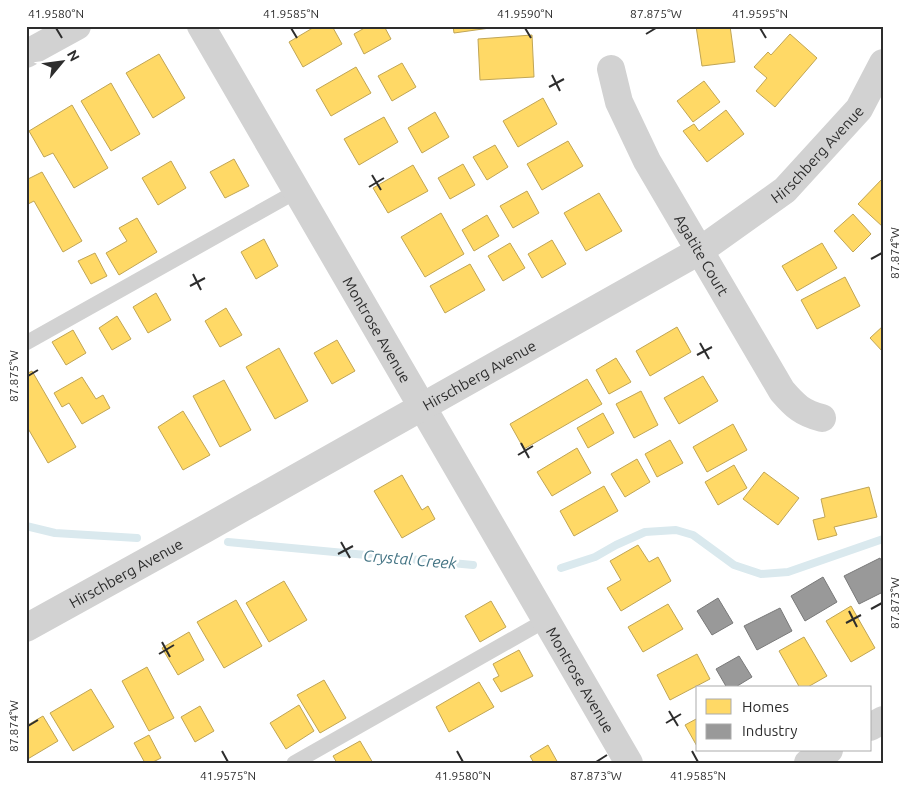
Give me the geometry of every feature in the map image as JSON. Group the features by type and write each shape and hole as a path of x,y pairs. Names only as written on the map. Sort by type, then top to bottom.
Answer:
{"street":[{"path":"26,54 77,26"},
{"name":"Montrose Avenue","path":"201,26 629,763"},
{"name":"Hirschberg Avenue","path":"26,628 700,250 785,190 859,109 883,63"},
{"name":"Agatite Court","path":"611,69 618,102 647,161 782,391 794,406 807,414 822,418"},
{"path":"808,763 827,752"}],"lane":[{"path":"26,343 297,190"},
{"path":"294,763 546,620"}],"building: Homes":[{"path":"316,26 332,26 342,44 303,67 289,42"},
{"path":"368,26 384,26 391,39 364,54 354,34"},
{"path":"453,26 490,26 490,28 454,33"},
{"path":"696,26 730,26 735,62 702,66"},
{"path":"790,34 817,58 775,107 756,91 767,78 754,67 768,52 771,55"},
{"path":"532,35 534,77 480,80 478,39"},
{"path":"159,54 185,98 153,118 126,73"},
{"path":"402,63 416,87 392,101 378,76"},
{"path":"356,67 371,93 331,116 316,90"},
{"path":"704,81 720,102 693,122 677,101"},
{"path":"111,83 140,134 111,151 81,101"},
{"path":"543,98 557,124 518,147 503,121"},
{"path":"72,105 108,168 74,188 53,153 44,157 29,131"},
{"path":"726,110 744,134 707,162 683,131 694,124 699,131"},
{"path":"435,112 449,137 422,153 408,128"},
{"path":"384,117 398,142 359,165 344,139"},
{"path":"568,141 583,166 542,190 527,164"},
{"path":"495,145 508,167 487,180 473,157"},
{"path":"234,159 249,186 225,198 210,172"},
{"path":"171,161 186,188 158,205 142,178"},
{"path":"463,164 475,185 450,199 438,178"},
{"path":"413,165 428,191 388,213 373,188"},
{"path":"42,172 82,241 63,252 34,201 26,205 26,180"},
{"path":"883,178 883,227 858,204"},
{"path":"527,191 539,213 513,228 500,206"},
{"path":"599,193 622,231 586,251 564,213"},
{"path":"441,213 464,254 425,277 401,237"},
{"path":"853,214 871,234 853,252 834,231"},
{"path":"487,215 499,236 474,251 462,230"},
{"path":"137,218 157,252 119,275 106,253 127,241 119,228"},
{"path":"264,239 278,266 256,279 241,252"},
{"path":"552,240 566,264 542,278 528,254"},
{"path":"510,243 525,268 503,281 488,256"},
{"path":"822,243 837,268 797,291 782,266"},
{"path":"95,253 107,276 91,284 78,261"},
{"path":"470,264 485,290 445,313 430,286"},
{"path":"845,277 860,306 817,329 801,300"},
{"path":"156,293 171,320 148,333 133,307"},
{"path":"226,308 242,335 220,347 205,321"},
{"path":"117,316 131,339 112,350 99,328"},
{"path":"883,326 883,352 870,338"},
{"path":"677,327 691,352 650,376 636,351"},
{"path":"73,330 86,353 66,365 52,342"},
{"path":"337,340 355,371 332,384 314,353"},
{"path":"279,348 308,401 275,419 246,367"},
{"path":"616,358 631,382 609,394 596,370"},
{"path":"32,371 76,447 48,463 26,425 26,374"},
{"path":"703,376 718,401 679,424 664,398"},
{"path":"82,377 96,399 103,395 110,408 82,424 69,403 62,407 54,393"},
{"path":"587,379 602,404 524,449 510,424"},
{"path":"224,380 251,430 220,447 193,396"},
{"path":"641,391 658,425 634,438 616,404"},
{"path":"183,411 210,455 183,470 158,427"},
{"path":"603,413 614,433 588,448 577,428"},
{"path":"733,424 747,450 707,472 693,447"},
{"path":"670,440 683,463 657,477 645,454"},
{"path":"577,448 591,473 552,496 537,472"},
{"path":"637,459 650,482 625,497 611,474"},
{"path":"734,465 747,488 718,505 705,482"},
{"path":"764,472 799,498 778,525 743,499"},
{"path":"402,475 422,510 428,506 435,519 402,538 374,491"},
{"path":"604,486 618,511 574,536 560,511"},
{"path":"869,487 877,517 834,527 837,535 818,540 813,520 825,517 821,499"},
{"path":"638,545 649,562 658,557 671,581 621,611 607,588 621,580 610,561"},
{"path":"284,581 307,620 269,642 246,603"},
{"path":"236,600 262,646 224,668 197,622"},
{"path":"491,601 506,627 480,642 465,616"},
{"path":"668,604 683,629 643,652 628,627"},
{"path":"851,606 875,648 851,662 826,621"},
{"path":"189,632 204,660 178,675 162,648"},
{"path":"804,637 827,676 810,686 799,686 779,651"},
{"path":"519,650 533,676 501,692 493,679 499,676 493,664"},
{"path":"697,654 710,679 670,700 657,675"},
{"path":"147,667 174,718 149,731 122,681"},
{"path":"324,680 346,718 320,733 297,695"},
{"path":"479,682 494,707 449,732 436,707"},
{"path":"91,689 114,727 73,751 50,713"},
{"path":"299,705 314,731 286,749 270,723"},
{"path":"200,706 214,731 195,742 181,717"},
{"path":"43,716 58,741 26,760 26,726"},
{"path":"696,719 696,744 685,725"},
{"path":"149,735 161,758 151,763 145,763 134,743"},
{"path":"360,741 373,763 337,763 333,756"},
{"path":"548,745 558,763 534,763 530,756"}],"building: Industry":[{"path":"880,558 883,564 883,592 859,604 844,576"},
{"path":"823,577 837,602 805,621 791,596"},
{"path":"718,598 733,623 712,635 697,611"},
{"path":"780,608 792,631 757,650 744,626"},
{"path":"739,656 752,677 737,686 726,686 716,669"}],"waterway":[{"name":"Crystal Creek","path":"26,526 55,533 137,538"},
{"name":"Crystal Creek","path":"561,568 595,557 645,532 676,530 693,535 734,565 761,574 788,572 883,539"},
{"name":"Crystal Creek","path":"228,542 473,565"}]}
